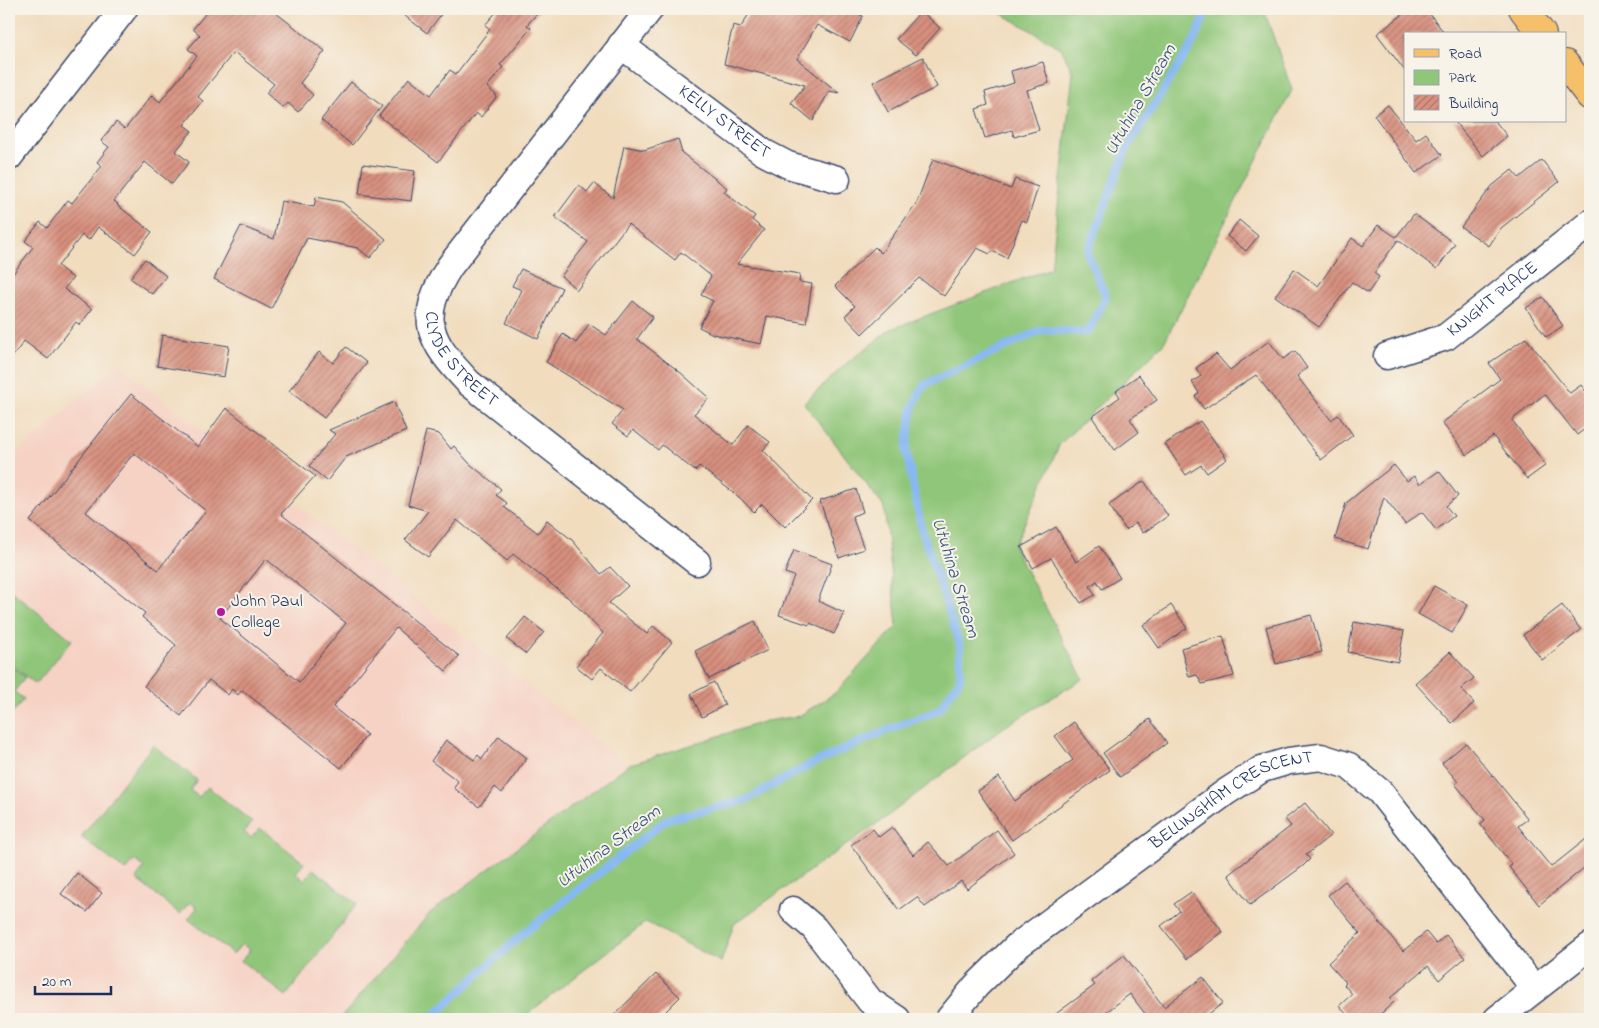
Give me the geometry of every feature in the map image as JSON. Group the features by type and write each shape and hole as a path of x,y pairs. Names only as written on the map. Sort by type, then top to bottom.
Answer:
{"main road":[{"path":"1523,9 1540,32"},
{"path":"1566,65 1590,96"}],"street":[{"path":"9,157 124,9"},
{"name":"CLYDE STREET","path":"650,9 450,266 437,286 430,311 432,335 445,357 470,383 697,562"},
{"name":"KELLY STREET","path":"621,45 763,152 788,165 837,179"},
{"name":"KNIGHT PLACE","path":"1387,356 1446,337 1590,223"},
{"name":"BELLINGHAM CRESCENT","path":"949,1019 976,986 1017,946 1226,792 1262,770 1288,760 1321,757 1349,766 1380,792 1535,989"},
{"path":"793,910 814,928 870,1000 897,1019"},
{"path":"1497,1019 1590,946"}],"shaded area":[{"name":"John Paul College","path":"118,364 628,765 431,912 340,1019 9,1019 9,460"}],"green space":[{"path":"994,9 1268,9 1265,13 1292,90 1164,343 1060,444 1014,547 1083,679 1004,727 889,815 734,924 721,962 646,922 521,1019 340,1019 431,912 628,765 766,721 799,716 835,693 897,626 884,507 804,403 848,362 891,329 1051,268 1073,73 1061,48"},
{"path":"9,589 72,640 36,684 9,663"},
{"path":"9,665 25,677 14,692 24,699 9,718"},
{"path":"153,745 197,780 190,790 199,797 208,787 252,822 244,832 251,838 260,828 304,863 296,873 304,880 313,869 357,904 286,996 241,961 250,950 242,944 233,954 188,919 197,908 190,902 180,914 136,879 144,867 135,860 126,871 81,837"}],"building":[{"path":"209,9 271,9 325,51 300,83 313,95 298,112 288,103 283,108 266,93 274,84 234,52 198,97 203,101 184,125 192,131 176,151 189,162 172,184 145,162 114,201 152,232 135,254 98,227 89,240 82,235 58,266 73,278 64,289 92,309 80,325 76,322 48,359 24,341 9,362 9,279 33,247 25,241 40,222 47,228 68,200 72,203 102,166 97,162 109,147 101,141 116,122 125,129 152,95 160,102 197,56 188,49 200,35 193,29"},
{"path":"396,9 445,9 427,33"},
{"path":"499,9 541,9 527,25 531,28 500,65 503,67 487,87 497,96 481,117 476,113 438,162 379,116 409,78 431,95 450,70 456,74 490,29 485,25"},
{"path":"752,9 848,9 863,16 850,42 817,25 797,59 839,93 829,91 813,121 791,103 805,85 724,64 733,25 741,27"},
{"path":"1410,9 1426,9 1443,32 1404,32 1404,70 1377,34"},
{"path":"921,11 940,28 916,55 896,39"},
{"path":"923,57 937,87 888,112 873,82"},
{"path":"1043,62 1049,83 1027,90 1039,130 1014,137 1012,130 985,138 976,109 988,105 985,92 1014,83 1011,71"},
{"path":"351,82 382,106 352,145 321,120"},
{"path":"1388,105 1416,140 1426,133 1442,155 1416,173 1374,115"},
{"path":"1455,122 1496,122 1507,136 1483,156"},
{"path":"678,139 682,153 727,188 724,192 755,216 752,220 764,230 737,264 800,274 799,282 812,284 806,323 767,316 761,344 713,334 699,327 713,301 701,295 711,276 681,252 675,260 628,224 577,290 561,276 588,242 555,217 579,185 587,192 594,183 613,198 624,146 644,150"},
{"path":"933,159 1011,189 1015,179 1038,187 1027,222 1022,220 1007,258 992,251 990,254 977,248 944,296 919,278 862,334 845,316 855,306 835,286 875,247 881,253 917,202"},
{"path":"1542,160 1559,182 1501,228 1489,246 1461,227 1492,186 1512,170 1519,178"},
{"path":"363,164 415,171 411,201 359,194"},
{"path":"316,197 342,202 386,239 370,258 358,248 307,238 271,309 214,279 241,226 274,239 281,201 314,207"},
{"path":"1414,214 1455,244 1437,269 1398,240 1374,273 1379,277 1368,293 1352,282 1319,327 1275,296 1294,269 1318,286 1352,238 1363,246 1378,225 1396,237"},
{"path":"1239,220 1258,236 1246,251 1227,236"},
{"path":"145,259 166,276 152,294 130,278"},
{"path":"521,269 562,288 538,339 506,323 522,290 512,286"},
{"path":"1543,297 1563,326 1546,337 1526,308"},
{"path":"633,301 653,317 637,339 681,373 709,398 694,414 733,445 748,425 770,442 763,450 812,500 785,527 762,504 754,512 739,497 699,466 695,471 662,445 658,450 633,430 628,436 612,424 623,410 546,362 563,334 576,343 589,324 606,335"},
{"path":"162,335 229,346 224,377 157,366"},
{"path":"1526,338 1570,393 1581,385 1590,397 1590,425 1577,435 1545,394 1512,420 1546,465 1527,479 1493,436 1467,455 1442,423 1500,379 1489,363"},
{"path":"1269,341 1283,359 1295,351 1307,368 1297,376 1331,420 1338,415 1353,435 1321,460 1256,375 1204,409 1195,396 1199,393 1192,382 1201,376 1196,368 1216,354 1230,370"},
{"path":"346,347 367,363 324,418 289,391 319,352 333,363"},
{"path":"1139,375 1157,400 1130,419 1139,432 1115,450 1092,417 1120,397 1116,391"},
{"path":"131,394 198,447 226,408 315,476 281,514 459,656 446,671 396,628 333,707 367,735 341,768 242,690 238,695 232,689 228,695 209,680 181,716 144,686 176,645 142,617 145,613 30,521","holes":["134,453 206,511 158,570 86,512","266,559 346,623 299,682 220,618"]},
{"path":"394,402 406,431 346,457 327,481 309,466 335,434 329,430"},
{"path":"1200,421 1227,459 1207,473 1201,465 1186,475 1165,444"},
{"path":"426,431 439,434 451,449 454,446 470,464 501,489 496,495 507,503 504,507 538,533 547,520 572,540 601,574 610,567 628,586 609,603 647,634 653,626 672,642 630,692 601,668 592,679 576,666 603,633 571,600 513,554 507,561 457,520 428,557 405,540 428,511 408,505"},
{"path":"1394,465 1407,481 1414,476 1420,484 1439,471 1458,496 1446,506 1454,516 1436,530 1422,512 1405,524 1384,497 1368,549 1335,539 1346,503"},
{"path":"1144,481 1168,516 1143,533 1136,523 1126,530 1109,505"},
{"path":"856,489 863,512 852,516 864,549 839,558 820,501"},
{"path":"1056,527 1076,562 1099,546 1120,578 1102,589 1097,581 1090,586 1095,595 1081,603 1051,558 1033,568 1021,547"},
{"path":"794,550 832,564 818,601 844,613 834,634 810,623 809,625 779,615 794,576 785,573"},
{"path":"1434,586 1468,605 1452,633 1418,614"},
{"path":"1171,605 1187,628 1159,648 1143,625"},
{"path":"1562,605 1581,630 1542,660 1523,635"},
{"path":"1311,615 1322,652 1276,664 1266,627"},
{"path":"525,617 544,632 526,654 507,639"},
{"path":"755,621 768,650 709,679 695,651"},
{"path":"1354,622 1404,631 1398,662 1348,652"},
{"path":"1223,636 1234,676 1202,684 1197,675 1189,677 1181,648"},
{"path":"1450,652 1474,678 1461,689 1474,703 1452,723 1415,683"},
{"path":"714,682 725,705 702,717 691,694"},
{"path":"1150,719 1167,743 1120,777 1103,753"},
{"path":"1074,722 1110,770 1012,840 978,791 999,777 1015,801 1073,760 1055,736"},
{"path":"499,736 527,758 502,793 495,787 479,807 454,788 458,781 431,761 446,740 474,760 478,755 482,759"},
{"path":"1466,743 1528,819 1518,826 1551,867 1590,836 1590,863 1539,905 1509,867 1512,865 1480,824 1485,820 1455,784 1458,782 1442,763"},
{"path":"1305,803 1331,835 1306,855 1310,859 1303,866 1250,905 1228,875 1291,826 1285,819"},
{"path":"892,827 913,855 928,842 949,866 997,830 1014,853 967,889 961,881 925,907 917,897 899,910 851,845 873,829 879,837"},
{"path":"77,873 102,893 87,912 61,894"},
{"path":"1345,881 1403,951 1426,932 1436,944 1446,935 1465,958 1439,980 1428,966 1390,998 1394,1002 1375,1019 1351,1019 1339,1006 1352,994 1344,985 1346,983 1328,963 1360,933 1328,895"},
{"path":"1191,892 1223,932 1187,959 1161,926 1180,911 1174,904"},
{"path":"1124,955 1164,1007 1203,977 1223,1003 1202,1019 1149,1019 1130,994 1097,1019 1049,1019 1095,985 1091,981"},
{"path":"656,974 680,997 658,1019 610,1019"}],"waterway":[{"name":"Utuhina Stream","path":"430,1019 519,937 667,819 746,800 811,764 939,710 960,679 960,645 922,531 906,450 913,406 924,385 1041,330 1088,332 1106,297 1087,253 1126,150 1193,43 1208,9"}],"place":[{"name":"John Paul College","path":"221,612"}]}
